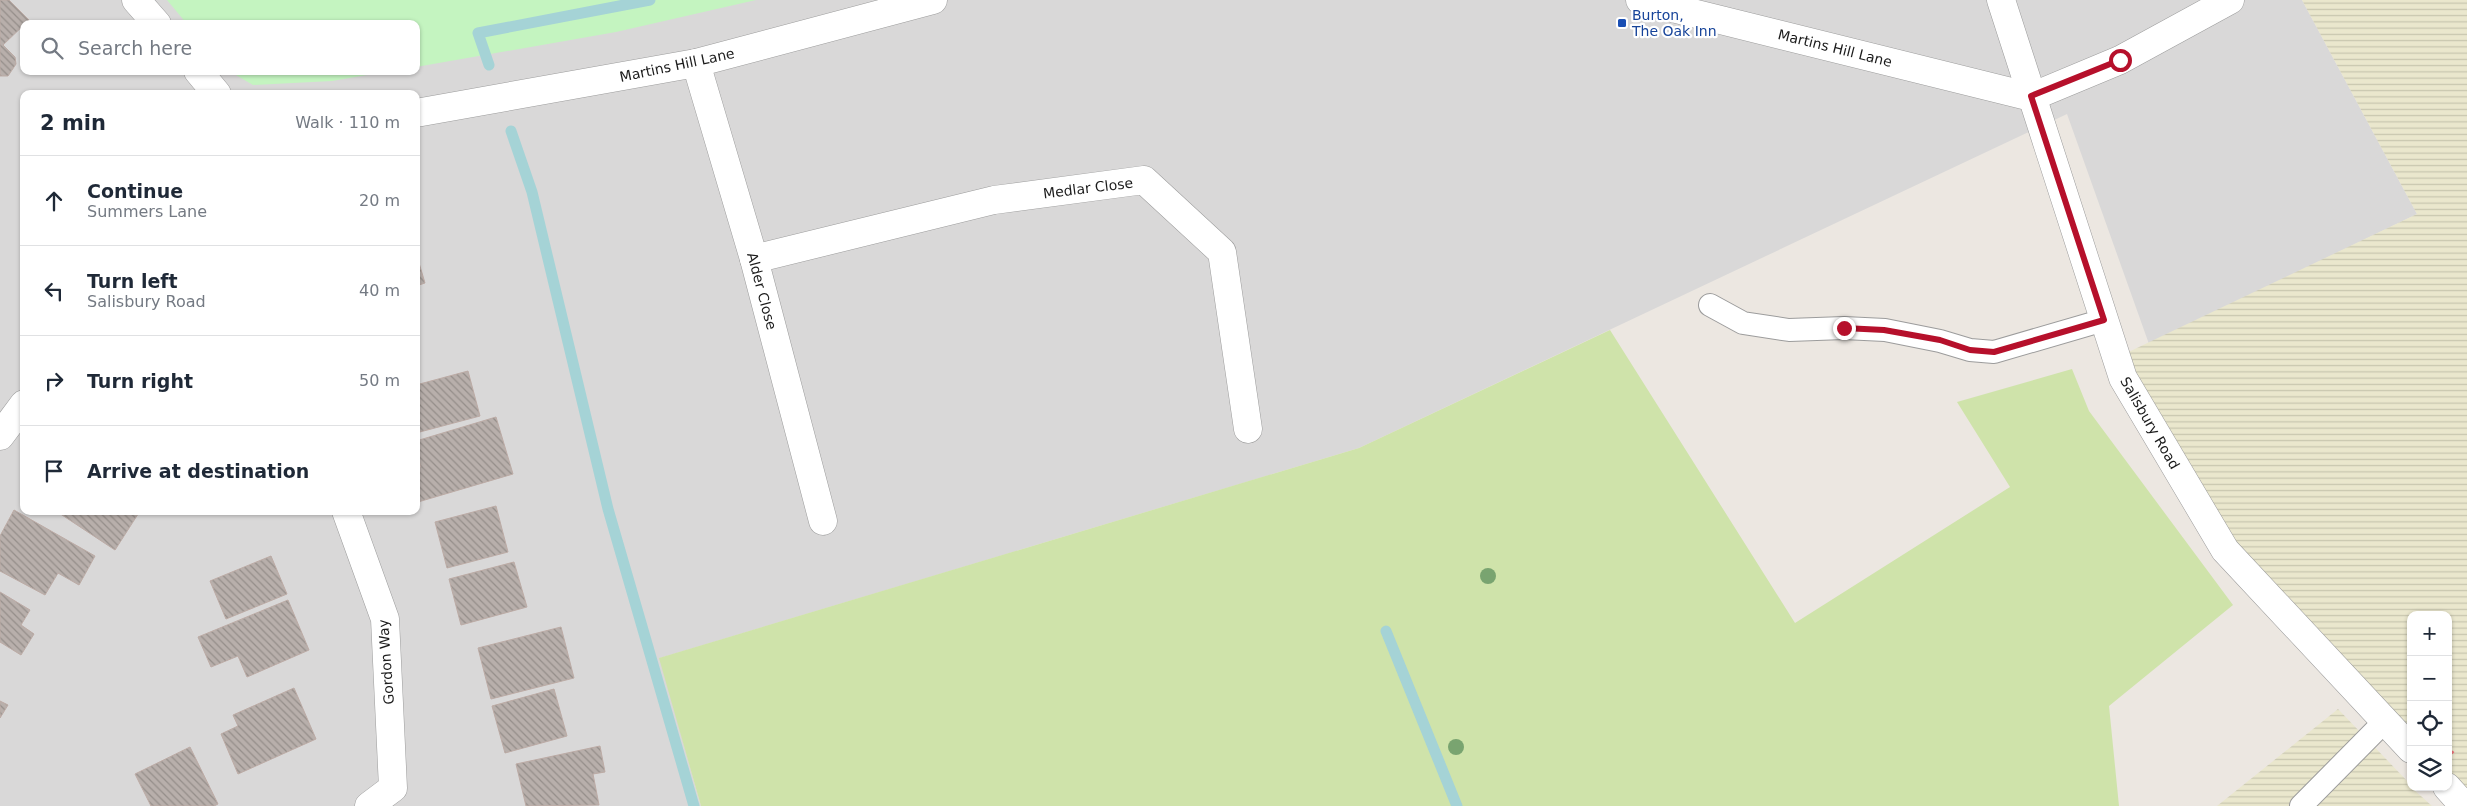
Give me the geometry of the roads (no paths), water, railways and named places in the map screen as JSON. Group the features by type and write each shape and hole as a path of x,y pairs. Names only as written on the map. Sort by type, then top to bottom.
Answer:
{"street":[{"path":"136,0 154,20"},
{"name":"Martins Hill Lane","path":"420,112 696,63 933,0"},
{"name":"Martins Hill Lane","path":"1640,0 2031,96"},
{"name":"Salisbury Road","path":"2001,0 2122,378 2225,550 2408,746"},
{"path":"2031,96 2120,60 2230,0"},
{"name":"Alder Close","path":"696,63 754,259 823,521"},
{"path":"201,75 214,90"},
{"name":"Medlar Close","path":"754,259 994,200 1144,180 1222,252 1248,429"},
{"path":"0,436 20,409"},
{"name":"Gordon Way","path":"347,515 385,619 393,788 368,806"},
{"path":"2451,791 2464,806"}],"lane":[{"path":"1710,305 1742,324 1789,330 1844,328 1884,330 1940,340 1970,350 1994,352 2104,320"},
{"path":"2301,806 2384,721"}],"waterway":[{"path":"489,65 478,33 650,0"},
{"path":"511,131 532,192 608,509 694,806"},
{"path":"1386,631 1457,806"}],"place":[{"name":"Burton, The Oak Inn","path":"1622,23"}]}
